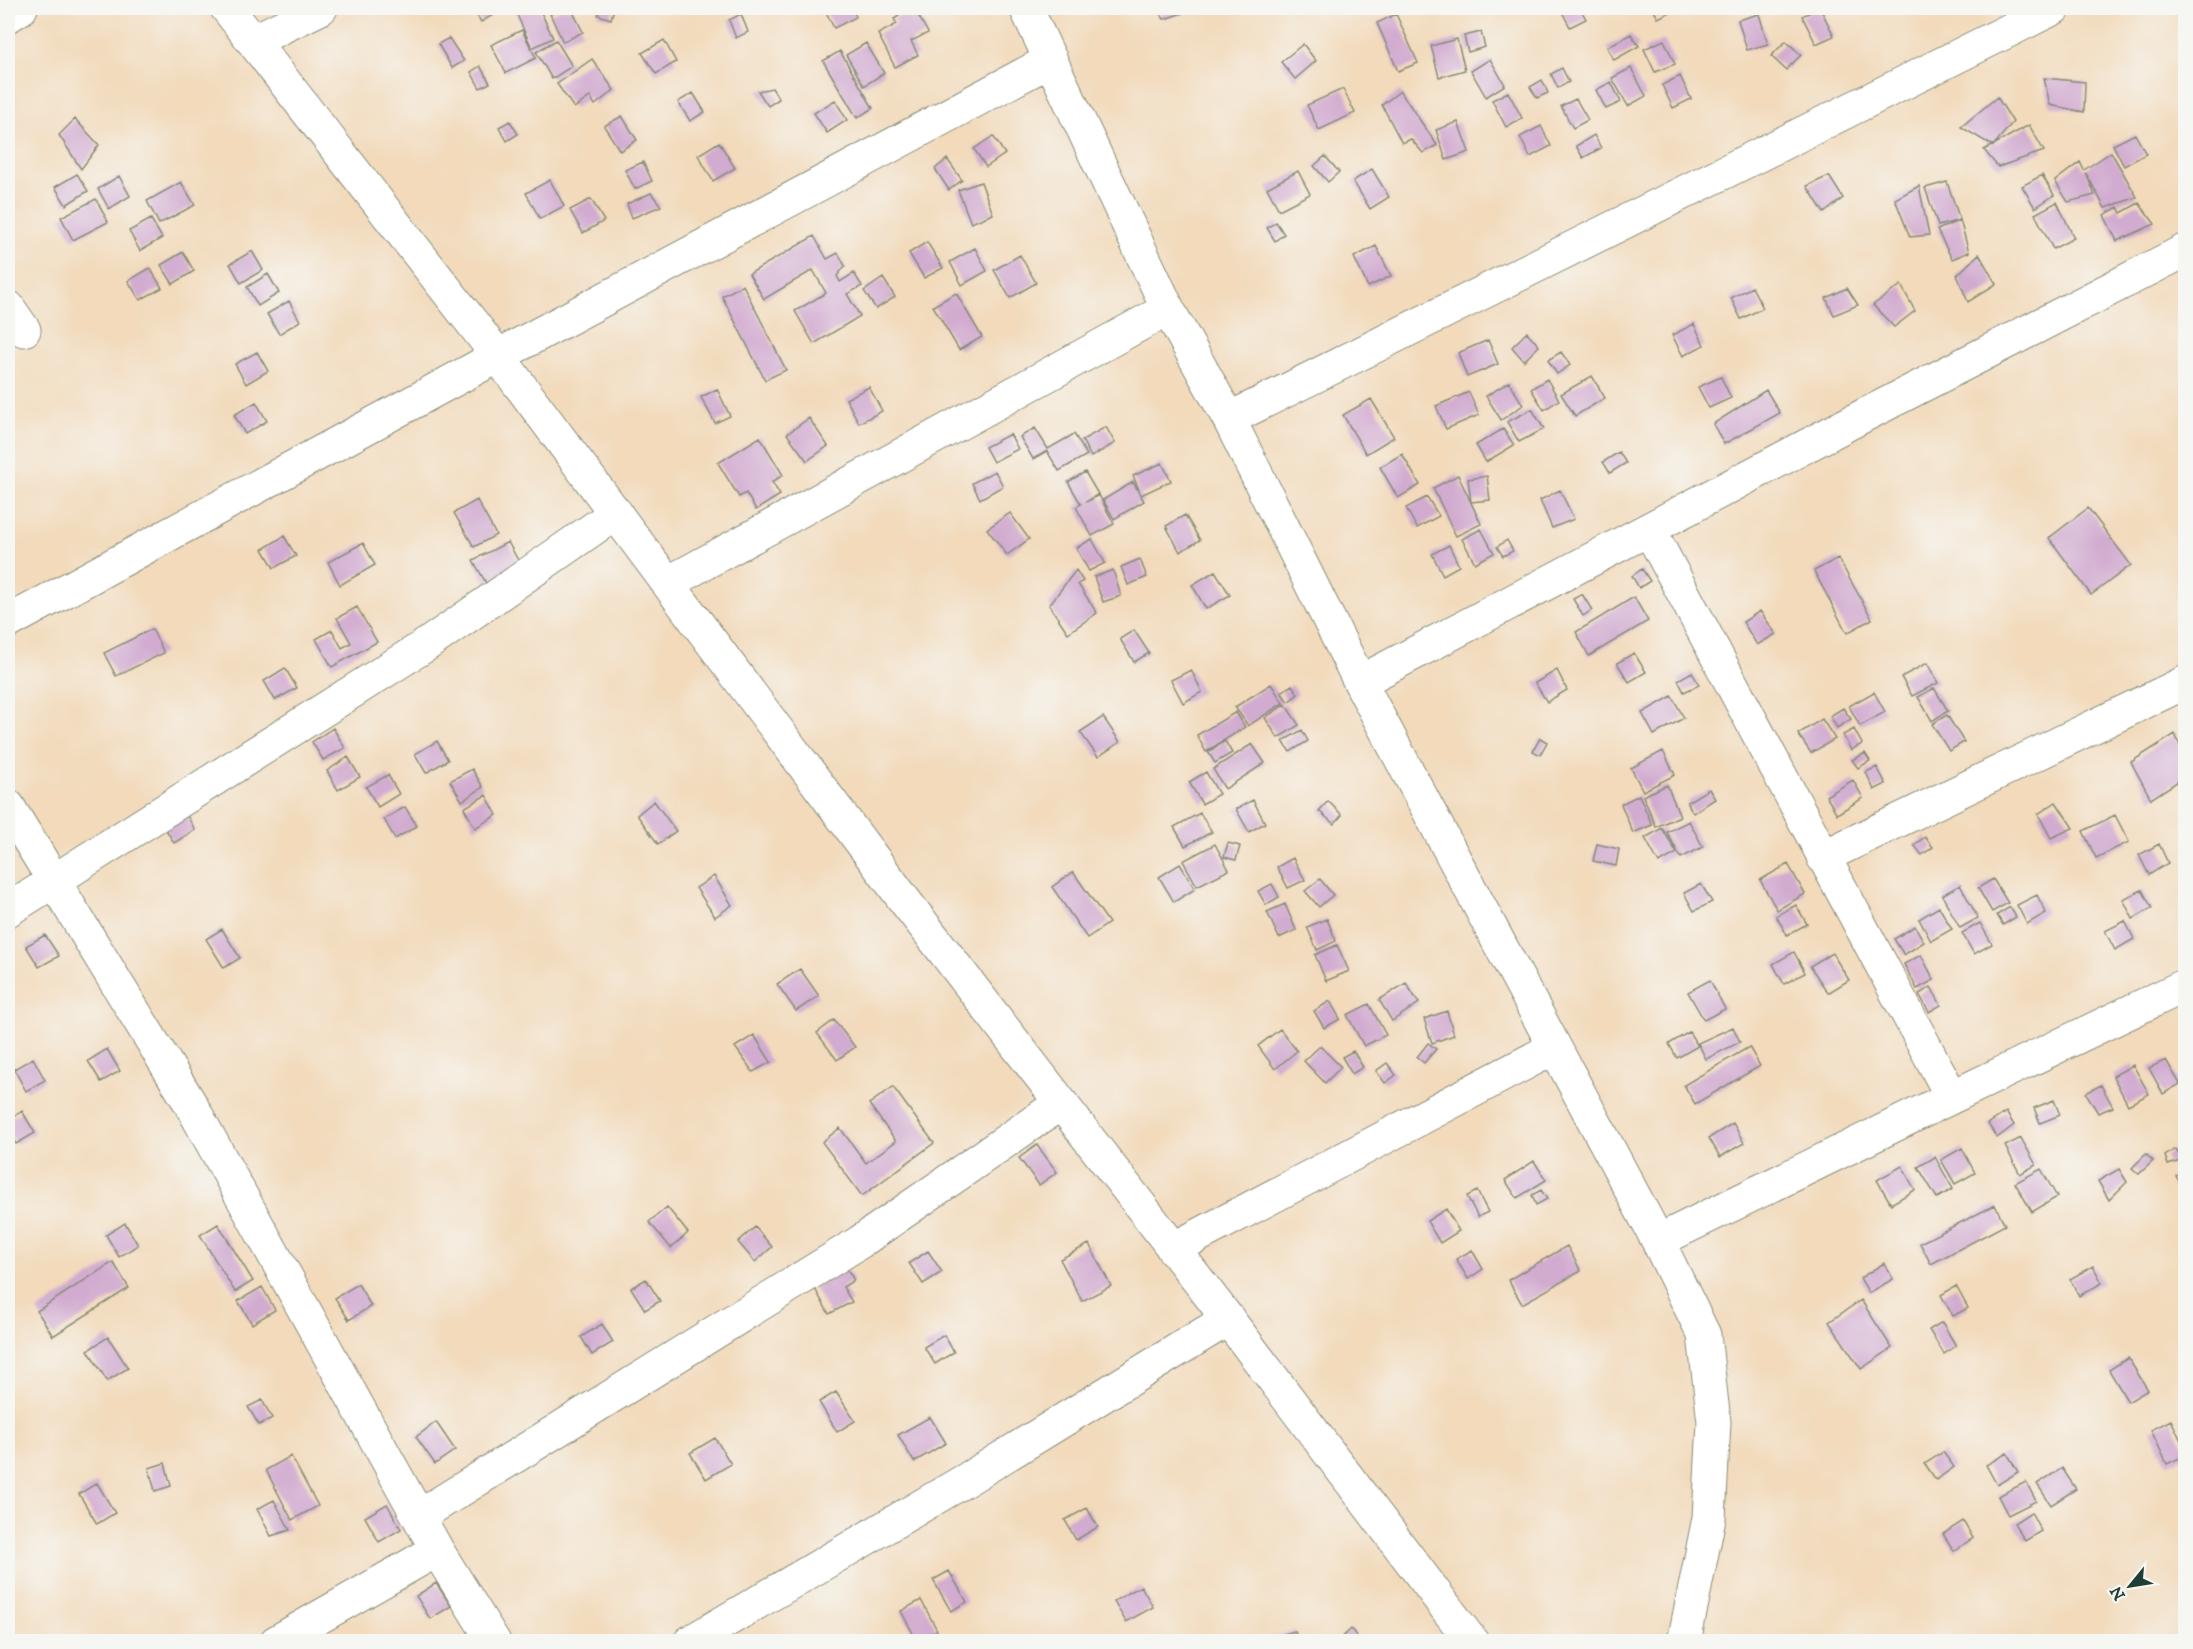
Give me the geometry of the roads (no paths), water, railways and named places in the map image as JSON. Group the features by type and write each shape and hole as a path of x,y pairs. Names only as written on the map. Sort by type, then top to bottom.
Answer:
{"street":[{"path":"8,16 21,8"},
{"path":"227,8 498,356 905,901 1228,1319 1472,1641"},
{"path":"253,41 321,8"},
{"path":"1026,8 1168,309 1229,418 1360,682 1658,1242 1704,1335 1714,1422 1709,1518 1684,1641"},
{"path":"1229,418 2054,8"},
{"path":"8,622 1051,60"},
{"path":"1360,682 1859,418 2186,250"},
{"path":"668,583 1168,309"},
{"path":"8,910 429,643 616,513"},
{"path":"1649,529 1952,1097"},
{"path":"1823,857 2186,682"},
{"path":"8,806 190,1102 437,1550 494,1641"},
{"path":"1658,1242 2186,985"},
{"path":"1173,1249 1554,1048"},
{"path":"419,1516 860,1242 1061,1103"},
{"path":"690,1641 964,1481 1228,1319"},
{"path":"276,1641 437,1550"}]}
